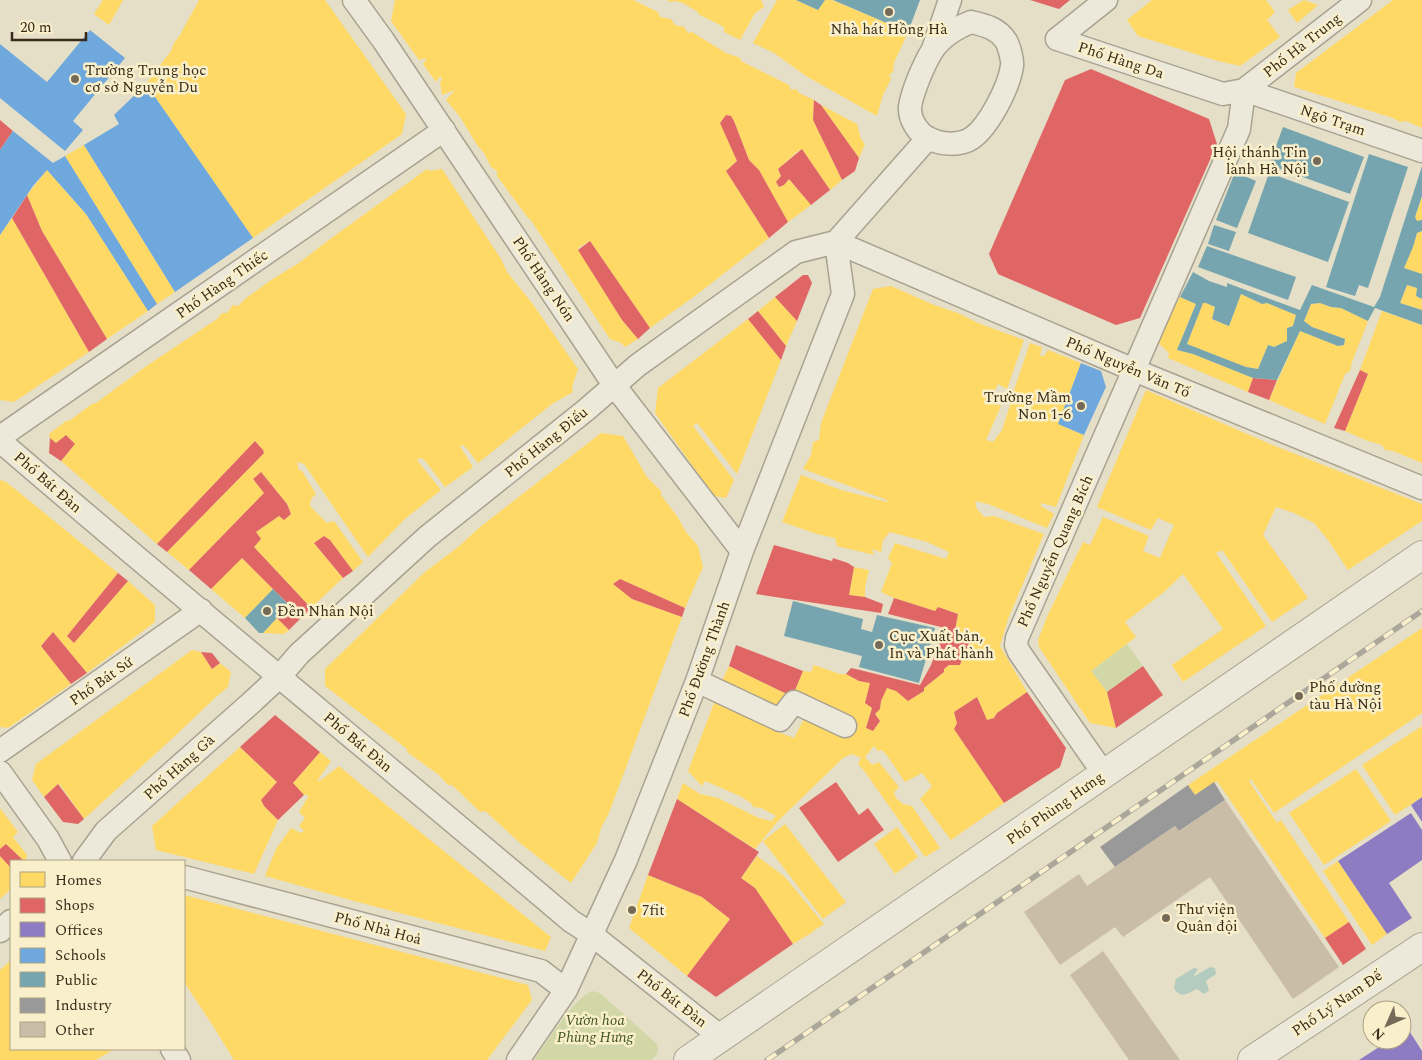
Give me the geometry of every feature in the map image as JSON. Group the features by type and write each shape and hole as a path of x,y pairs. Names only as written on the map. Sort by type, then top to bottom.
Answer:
{"street":[{"path":"932,50 955,28 971,22 990,26 1007,41 1012,65 1002,94 985,125 972,138 956,145 928,138 914,126 910,108 917,83 932,50 950,0"},
{"name":"Phố Hàng Da","path":"1106,0 1057,38 1223,94 1244,90"},
{"name":"Phố Hà Trung","path":"1244,90 1360,0"},
{"name":"Phố Hàng Nón","path":"363,4 444,130 614,385 742,551"},
{"name":"Ngõ Trạm","path":"1244,90 1422,151"},
{"name":"Phố Nguyễn Quang Bích","path":"1104,774 1019,652 1016,638 1239,129 1244,90"},
{"name":"Phố Hàng Thiếc","path":"0,439 444,130"},
{"path":"836,242 928,138"},
{"name":"Phố Nguyễn Văn Tố","path":"836,242 1134,370 1422,488"},
{"name":"Phố Hàng Điếu","path":"280,676 299,654 427,537 578,416 638,365 796,252 836,242"},
{"name":"Phố Đường Thành","path":"518,1060 566,990 626,860 697,681 742,551 843,294 836,242"},
{"name":"Phố Bát Đàn","path":"0,439 116,541 201,610 571,921 591,934 721,1037"},
{"name":"Phố Phùng Hưng","path":"688,1060 1422,555"},
{"name":"Phố Bát Sứ","path":"0,751 201,610"},
{"name":"Phố Hàng Gà","path":"85,860 106,832 280,676"},
{"path":"697,681 780,720 794,702 845,726"},
{"path":"0,772 48,839 59,860"},
{"name":"Phố Nhà Hoả","path":"185,877 541,971 566,990"},
{"path":"0,931 10,921"},
{"name":"Phố Lý Nam Đế","path":"1252,1060 1422,947"}],"green space":[{"path":"1127,644 1143,666 1107,692 1091,671"},
{"name":"Vườn hoa Phùng Hưng","path":"592,991 600,993 657,1044 658,1051 655,1057 651,1060 534,1060 569,1012"}],"shaded area":[{"path":"1210,967 1215,968 1216,974 1206,981 1209,990 1206,993 1204,994 1197,989 1187,994 1179,994 1174,988 1176,979 1194,968 1198,969 1195,976"}],"building: Homes":[{"path":"103,0 123,0 109,25 94,14"},
{"path":"199,0 325,0 406,114 402,134 253,238 146,84 171,51"},
{"path":"395,0 633,0 658,12 660,17 671,19 675,25 684,27 688,33 692,32 726,53 740,58 741,61 789,85 791,90 796,89 799,93 814,100 813,120 842,180 830,190 802,149 797,152 778,169 781,176 776,182 779,187 784,185 789,179 811,205 788,222 759,170 749,160 734,121 731,116 726,115 720,123 737,161 726,171 769,238 699,293 650,328 590,241 578,248 622,320 638,339 625,347 621,343 610,339 530,219 497,176 497,171 491,167 460,117 446,100 455,90 442,95 440,83 442,79 440,76 436,82 423,64 427,58 419,60 391,21"},
{"path":"668,0 761,0 764,7 755,13 740,40 724,32 724,27 698,14 698,12 683,3 669,2"},
{"path":"777,0 796,0 818,10 825,0 832,0 908,32 894,63 893,72 889,75 891,79 883,95 877,116 806,76 774,53 753,43"},
{"path":"1152,0 1266,0 1275,12 1267,20 1280,37 1240,66 1218,61 1138,36 1127,20"},
{"path":"1304,0 1318,5 1297,23 1288,10"},
{"path":"1393,0 1422,0 1422,128 1406,121 1400,122 1393,118 1294,87 1296,73"},
{"path":"821,105 857,124 861,139 865,144 859,158"},
{"path":"84,145 175,292 157,304 65,156"},
{"path":"427,169 430,171 442,169 501,259 507,272 532,303 578,369 572,387 573,392 552,404 478,463 463,445 460,446 473,467 445,487 427,463 422,458 418,459 441,490 405,519 368,557 304,464 297,462 299,470 302,471 316,494 311,499 310,506 327,523 334,521 363,562 353,571 330,540 324,536 314,543 343,578 311,608 254,547 261,539 256,532 279,516 284,520 291,514 287,504 261,472 253,479 264,493 189,570 167,552 264,453 255,441 157,544 61,461 75,444 66,435 56,443 50,438 49,434 217,319 222,313 227,313 233,305 238,306 271,280 299,263"},
{"path":"47,170 86,214 148,311 107,339 42,231 27,195"},
{"path":"1422,197 1422,220 1417,221 1415,217"},
{"path":"12,218 89,352 14,402 0,400 0,235"},
{"path":"1422,231 1422,274 1404,268 1417,233"},
{"path":"1407,285 1417,288 1416,296 1422,299 1422,310 1400,303"},
{"path":"891,286 978,323 1024,340 1007,389 998,384 990,401 1001,406 986,440 993,442 1002,430 1014,398 1014,390 1030,343 1042,347 1040,356 1044,356 1048,350 1081,363 1058,424 1084,435 1056,507 1041,503 1041,506 1054,514 1047,528 988,504 975,501 977,509 984,517 994,516 1044,534 1008,619 1000,646 1027,692 997,713 994,718 987,720 977,697 954,712 957,723 954,729 1004,803 951,840 920,799 932,786 922,773 905,782 882,750 878,751 874,746 865,757 872,765 879,762 899,787 894,792 896,798 903,804 912,806 940,848 925,857 858,764 861,758 852,754 843,758 779,820 755,849 677,799 683,783 700,794 718,798 759,818 771,821 776,816 761,808 753,807 751,803 740,796 705,781 702,786 688,771 716,698 775,731 794,738 804,719 848,738 853,735 857,725 830,713 775,708 721,683 729,666 791,696 803,671 811,672 814,665 870,683 865,703 872,708 866,728 873,731 880,721 875,714 880,709 881,701 887,688 896,691 908,701 924,691 924,688 944,672 944,669 949,665 960,665 968,645 973,640 955,630 958,614 938,607 935,611 881,592 892,563 888,558 895,543 946,559 949,552 927,542 890,532 883,540 881,552 872,549 874,555 837,546 835,538 782,522 801,475 841,490 887,502 887,500 803,469 811,455 813,442 819,440 821,423 873,289"},
{"path":"1241,294 1262,304 1267,303 1296,315 1293,326 1287,328 1287,341 1274,347 1268,345 1258,369 1245,367 1187,344 1203,303 1215,307 1212,319 1229,326"},
{"path":"775,297 797,321 786,346 758,311"},
{"path":"1180,297 1196,304 1177,350 1193,354 1253,378 1248,392 1168,358 1169,353 1156,341"},
{"path":"1320,303 1341,308 1368,321 1350,371 1345,374 1325,424 1269,400 1300,331 1338,346 1344,345 1345,339 1312,327 1304,321 1311,304"},
{"path":"1382,311 1422,325 1422,463 1393,451 1385,450 1382,445 1345,431 1368,374 1360,370"},
{"path":"748,319 781,360 737,474 697,423 693,426 734,480 726,498 714,496 655,413 658,388"},
{"path":"1146,390 1270,444 1422,504 1422,521 1348,570 1314,523 1276,507 1263,535 1308,598 1272,622 1222,550 1216,553 1266,626 1183,682 1172,665 1223,629 1183,574 1164,592 1125,622 1136,637 1091,671 1107,692 1116,728 1090,723 1039,647 1038,640 1083,542 1090,545 1103,517 1149,536 1143,551 1160,558 1174,525 1158,518 1151,530 1097,507"},
{"path":"601,433 623,436 647,477 661,491 661,495 698,546 703,567 685,608 620,579 613,584 632,599 682,617 609,813 601,828 597,843 571,883 520,843 485,811 480,812 452,785 448,785 439,775 407,752 407,749 325,686 325,669 425,572"},
{"path":"0,480 15,489 118,573 67,636 74,643 128,581 155,605 155,622 87,673 53,632 41,646 71,684 8,728 0,727"},
{"path":"241,558 261,575 273,589 245,618 211,589"},
{"path":"854,567 869,570 865,597 849,595"},
{"path":"277,618 289,630 284,634 263,633"},
{"path":"1422,628 1422,713 1274,813 1251,779 1249,781 1277,823 1281,820 1349,922 1325,938 1217,781 1195,795 1188,785"},
{"path":"192,650 201,652 212,669 220,663 231,672 228,687 84,819 58,784 44,797 32,780 36,764"},
{"path":"1422,726 1422,797 1395,815 1362,765"},
{"path":"240,747 277,782 261,800 264,806 278,820 254,874 156,850 152,826"},
{"path":"320,752 331,761 317,781 339,766 551,937 545,951 265,876 276,849 291,828 301,833 304,831 299,826 305,818 299,812 308,795 304,795 293,783"},
{"path":"1356,769 1391,821 1324,865 1289,813"},
{"path":"0,808 18,832 13,837 27,855 26,860 23,860 6,844 0,849"},
{"path":"785,824 846,902 823,919 763,841"},
{"path":"897,827 918,857 895,874 874,844"},
{"path":"0,856 10,867 10,890 0,899"},
{"path":"757,856 784,876 824,924 793,944 755,888 741,878"},
{"path":"1338,861 1387,934 1372,945 1323,871"},
{"path":"648,875 702,897 730,919 687,976 629,928"},
{"path":"185,895 528,985 532,1000 487,1060 234,1060 185,984"},
{"path":"10,961 10,1050 112,1050 96,1060 0,1060 0,970"}],"building: Shops":[{"path":"1030,0 1070,0 1059,9"},
{"path":"1091,69 1209,119 1217,144 1140,318 1116,325 998,274 989,254 1065,80"},
{"path":"814,100 821,105 859,158 855,171 842,180 813,120"},
{"path":"726,115 731,116 734,121 749,160 759,170 788,222 769,238 726,171 737,161 720,123"},
{"path":"0,120 13,131 0,150"},
{"path":"802,149 830,190 811,205 789,179 784,185 779,187 776,182 781,176 778,169"},
{"path":"27,195 42,231 107,339 89,352 12,218"},
{"path":"590,241 650,328 638,339 622,320 578,250"},
{"path":"803,275 808,275 812,283 797,321 775,297"},
{"path":"758,311 786,346 781,360 748,319"},
{"path":"1360,370 1368,374 1345,431 1334,428"},
{"path":"1253,378 1277,380 1269,400 1248,392"},
{"path":"66,435 75,444 61,461 49,453 50,438 56,443"},
{"path":"255,441 264,453 167,552 157,544"},
{"path":"261,472 287,504 291,514 284,520 279,516 256,532 261,539 254,547 311,608 289,630 277,618 289,605 242,558 211,589 189,570 264,493 253,479"},
{"path":"324,536 330,540 353,571 343,578 314,543"},
{"path":"774,545 832,561 833,558 848,563 854,567 849,595 865,597 883,604 881,613 756,594"},
{"path":"118,573 128,581 74,643 67,636"},
{"path":"620,579 685,608 682,617 632,599 613,584"},
{"path":"894,598 935,611 938,607 958,614 955,630 973,640 968,645 960,665 949,665 944,669 944,672 924,688 924,691 908,701 896,691 887,688 881,701 880,709 875,714 880,721 873,731 866,728 872,708 865,703 870,683 859,681 846,674 851,668 920,685 931,665 944,630 941,627 888,614"},
{"path":"53,632 87,673 71,684 41,646"},
{"path":"736,645 803,671 793,695 791,696 729,666"},
{"path":"201,652 212,653 220,663 212,669"},
{"path":"1143,666 1163,695 1116,728 1107,692"},
{"path":"1027,692 1066,748 1060,767 1004,803 954,729 957,723 954,712 977,697 987,720 994,718 997,713"},
{"path":"275,715 320,752 293,783 304,795 278,820 264,806 261,800 277,782 240,747"},
{"path":"836,782 859,815 868,808 884,830 838,862 799,808"},
{"path":"58,784 84,819 78,824 63,822 44,797"},
{"path":"677,799 759,852 741,878 755,888 793,944 716,997 687,976 730,919 702,897 648,875"},
{"path":"6,844 23,860 10,860 10,867 0,856 0,849"},
{"path":"1349,922 1366,949 1343,965 1325,938"}],"building: Offices":[{"path":"1422,797 1422,822 1411,805"},
{"path":"1411,813 1422,830 1422,860 1389,883 1412,918 1387,934 1338,861"},
{"path":"1412,1035 1422,1051 1422,1060 1359,1060 1374,1050 1412,1050"}],"building: Schools":[{"path":"90,30 125,58 73,121 83,130 65,151 0,98 0,44 47,82"},
{"path":"146,84 253,238 175,292 84,145 119,124 114,115"},
{"path":"13,131 53,163 65,156 157,304 148,311 86,214 47,170 33,186 0,235 0,150"},
{"name":"Trường Mầm Non 1-6","path":"1081,363 1101,371 1106,387 1084,435 1058,424"}],"building: Public":[{"name":"Nhà hát Hồng Hà","path":"796,0 825,0 818,10"},
{"name":"Nhà hát Hồng Hà","path":"833,0 920,0 908,32"},
{"name":"Hội thánh Tin lành Hà Nội","path":"1283,127 1364,157 1350,194 1269,165"},
{"path":"1369,154 1408,167 1368,288 1359,285 1355,296 1326,287"},
{"path":"1422,166 1422,196 1415,217 1417,221 1422,220 1422,231 1417,233 1404,268 1422,274 1422,299 1416,296 1417,288 1407,285 1400,303 1422,310 1422,325 1375,308 1368,321 1341,308 1320,303 1311,304 1304,321 1312,327 1345,339 1344,345 1338,346 1300,331 1277,380 1253,378 1193,354 1177,350 1196,304 1180,297 1193,272 1209,281 1227,287 1227,283 1300,310 1312,285 1374,307 1380,297","holes":["1241,294 1262,304 1267,303 1296,315 1293,326 1287,328 1287,341 1274,347 1268,345 1258,369 1246,367 1187,344 1203,303 1215,307 1212,319 1229,326"]},
{"path":"1235,172 1256,181 1237,228 1216,220"},
{"path":"1269,173 1349,202 1328,262 1248,233"},
{"path":"1214,225 1236,232 1229,251 1208,244"},
{"path":"1207,246 1296,277 1288,300 1198,267"},
{"name":"Đền Nhân Nội","path":"273,589 289,605 263,633 259,633 245,618"},
{"path":"793,601 863,619 861,629 872,632 877,615 935,628 919,683 859,667 862,656 784,636"}],"building: Industry":[{"path":"1214,782 1225,800 1179,831 1175,826 1115,867 1100,847 1188,785 1195,795"}],"building: Other":[{"path":"1225,800 1339,967 1293,999 1210,877 1123,937 1115,927 1060,965 1024,912 1079,874 1087,886 1175,826 1179,831"},
{"path":"1103,951 1180,1060 1129,1060 1070,975"}],"railway":[{"path":"767,1060 1422,611"}],"place":[{"name":"Nhà hát Hồng Hà","path":"889,12"},
{"name":"Trường Trung học cơ sở Nguyễn Du","path":"75,79"},
{"name":"Hội thánh Tin lành Hà Nội","path":"1317,161"},
{"name":"Trường Mầm Non 1-6","path":"1081,406"},
{"name":"Đền Nhân Nội","path":"267,611"},
{"name":"Cục Xuất bản, In và Phát hành","path":"879,645"},
{"name":"Phố đường tàu Hà Nội","path":"1299,696"},
{"name":"7fit","path":"632,910"},
{"name":"Thư viện Quân đội","path":"1166,918"}]}
